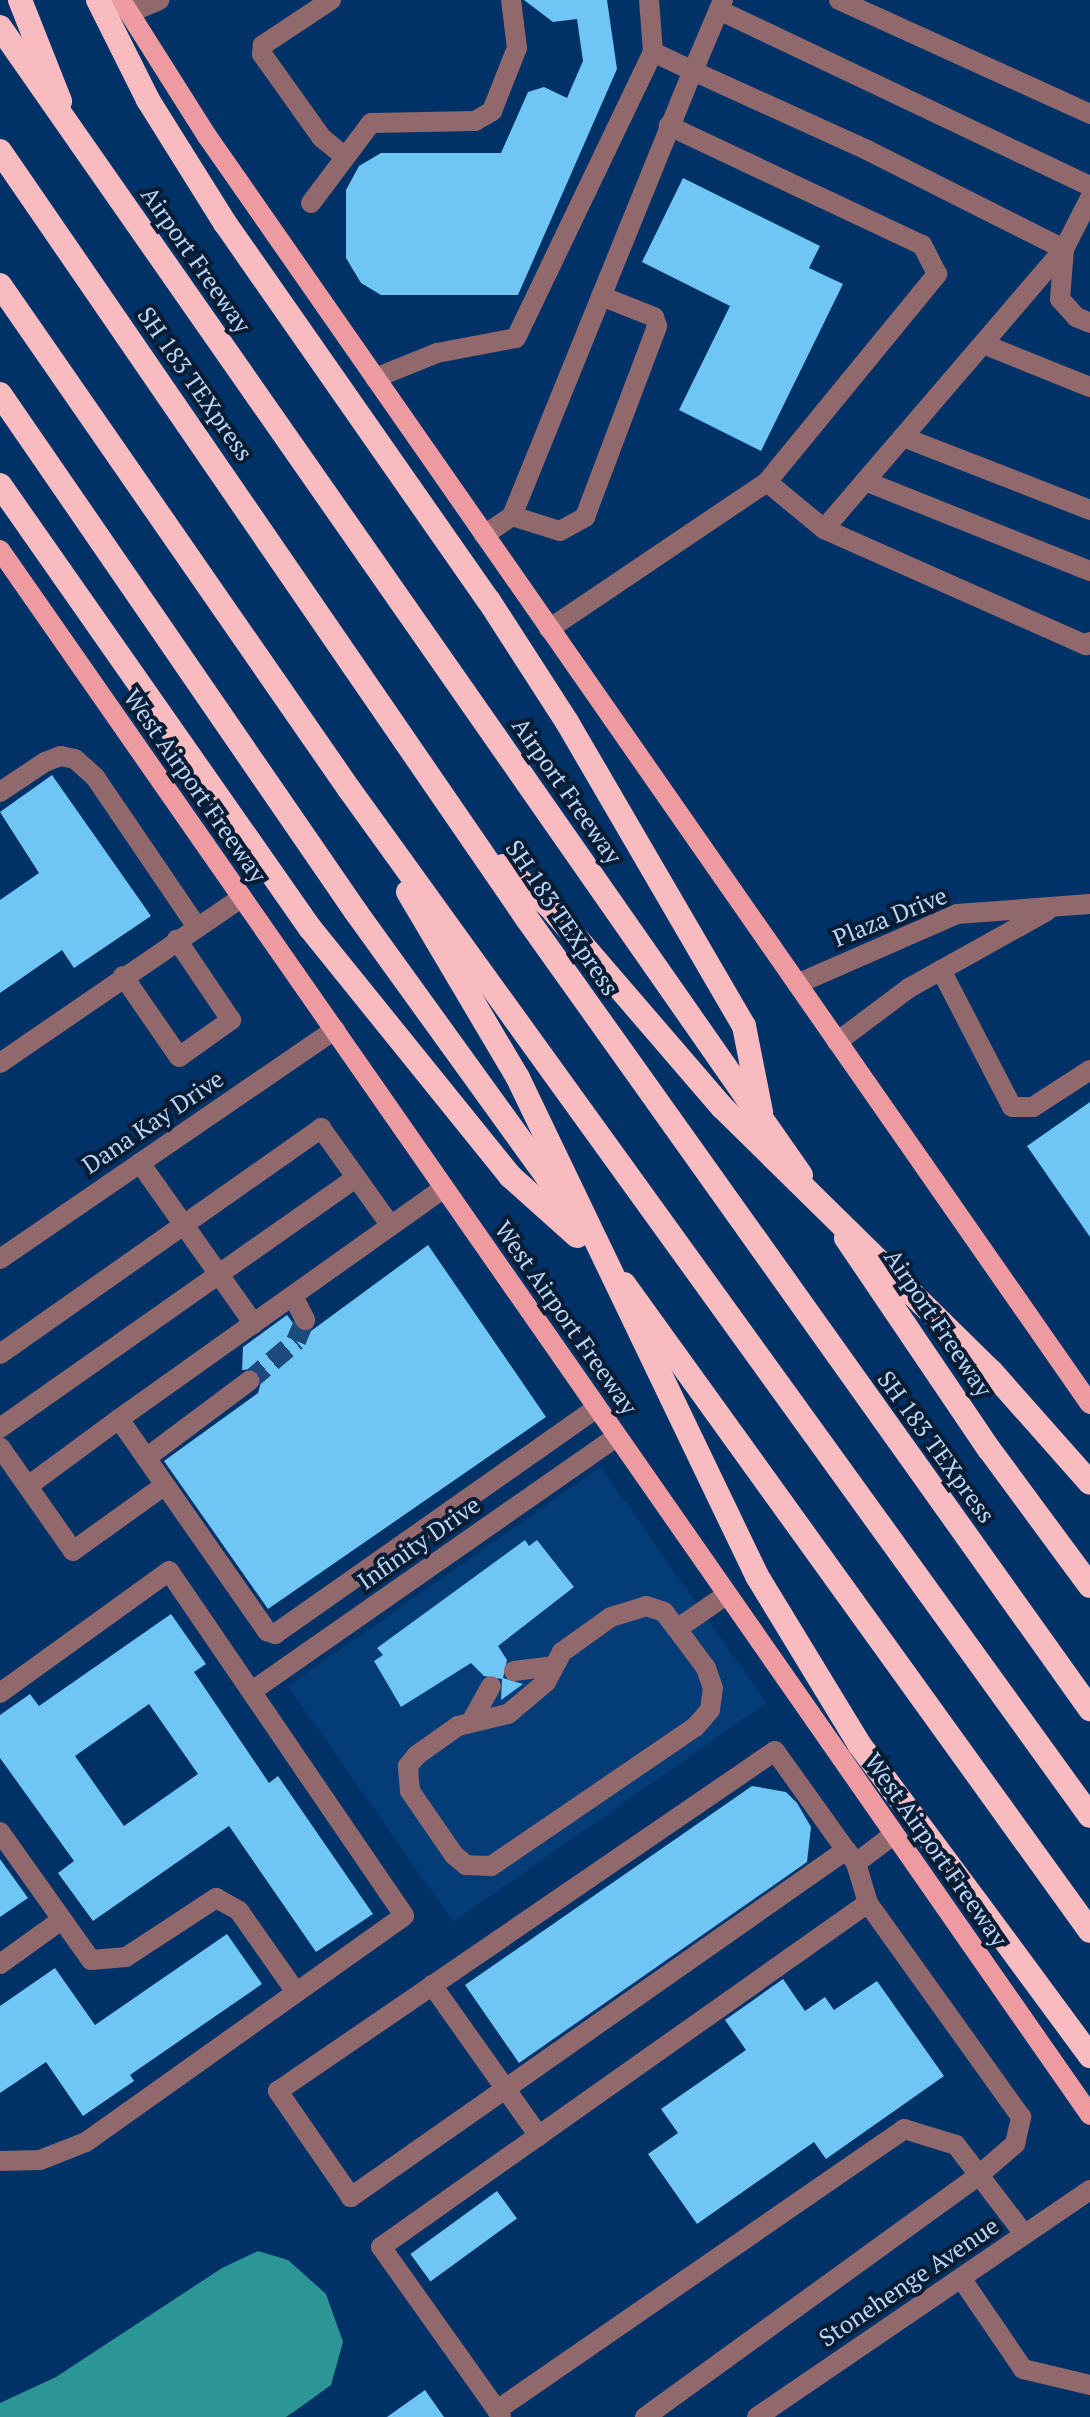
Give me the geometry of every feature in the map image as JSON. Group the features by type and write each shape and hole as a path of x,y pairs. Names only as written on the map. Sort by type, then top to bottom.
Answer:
{"highway":[{"path":"20,0 32,19 72,135"},
{"path":"98,0 148,100 225,223 489,601 575,735 744,1026 764,1124"},
{"name":"Airport Freeway","path":"0,27 72,135 1090,1586"},
{"name":"SH 183 TEXpress","path":"0,151 528,920 1090,1709"},
{"path":"0,285 414,887 605,1145 1090,1816"},
{"path":"0,394 356,912 1090,1931"},
{"path":"0,485 310,928 510,1176 611,1266"},
{"path":"478,843 549,906 722,1107 991,1371 1090,1483"},
{"path":"414,887 518,1078 757,1576 859,1744 1090,2056"}],"main road":[{"path":"125,7 375,378 1090,1404"},
{"name":"West Airport Freeway","path":"4,563 242,897 1090,2115"}],"street":[{"path":"125,7 159,0"},
{"path":"331,0 263,45 262,54 322,138 343,155"},
{"path":"311,203 343,155 366,127 378,121 475,121 487,116 515,58 511,0"},
{"path":"375,378 437,353 516,338 653,52 649,0"},
{"path":"839,0 1090,114"},
{"path":"484,535 512,516 721,5 1090,186"},
{"path":"653,52 867,150 1064,249"},
{"path":"549,629 767,482 937,274 922,245 669,126"},
{"path":"824,529 1064,249 1090,198"},
{"path":"1064,249 1060,299 1076,317 1090,323"},
{"path":"512,516 560,531 585,517 657,326 654,317 601,296"},
{"path":"983,344 1090,387"},
{"path":"903,437 1090,510"},
{"path":"865,481 1090,571"},
{"path":"767,482 824,529 1086,645 1090,642"},
{"path":"0,792 45,762 61,756 75,759 95,777 197,927"},
{"path":"0,1063 242,897"},
{"name":"Plaza Drive","path":"797,984 957,914 1090,904"},
{"name":"Plaza Drive","path":"837,1042 941,970 1054,907"},
{"path":"123,976 179,1057 231,1020 177,940"},
{"path":"941,970 1012,1107 1033,1107 1090,1070"},
{"name":"Dana Kay Drive","path":"0,1259 335,1030"},
{"path":"0,1354 321,1128 391,1226"},
{"path":"140,1163 254,1324"},
{"path":"0,1428 356,1178"},
{"path":"28,1486 444,1188"},
{"path":"293,1296 305,1320"},
{"path":"146,1458 249,1381"},
{"path":"119,1419 267,1631 275,1634 597,1408"},
{"name":"Infinity Drive","path":"252,1691 616,1437"},
{"path":"0,1447 73,1551 165,1485"},
{"path":"0,1693 169,1571 404,1916 86,2142 40,2160 0,2161"},
{"path":"677,1629 726,1595"},
{"path":"646,1606 664,1612 677,1629 706,1668 713,1688 710,1710 695,1727 510,1854 480,1867 454,1855 406,1779 417,1755 471,1722 508,1714 546,1682 562,1652 630,1609 646,1606"},
{"path":"514,1671 553,1666"},
{"path":"471,1722 491,1686"},
{"path":"645,2417 979,2175 1015,2144 1021,2117 868,1903 851,1856 775,1751 278,2091 351,2197 851,1856 893,1835"},
{"path":"0,1832 60,1921 91,1960 112,1962 209,1900 223,1900 239,1911 296,1992"},
{"path":"868,1903 381,2247 499,2414 904,2129 956,2145 1024,2234"},
{"path":"0,1964 60,1921"},
{"path":"432,1985 539,2136"},
{"name":"Stonehenge Avenue","path":"757,2417 1090,2190"},
{"path":"961,2278 1023,2369 1090,2385"}],"shaded area":[{"path":"601,1467 766,1703 453,1922 288,1686"},
{"path":"258,2251 288,2260 326,2294 343,2342 331,2385 286,2417 0,2417 0,2403 56,2377 222,2268"}],"building":[{"path":"524,0 607,0 617,69 518,295 381,295 361,283 346,258 346,190 359,166 381,153 501,153 528,92 544,87 567,98 583,61 577,19 553,22"},
{"path":"683,178 820,246 809,268 843,284 761,451 679,410 730,306 642,262"},
{"path":"52,775 151,916 74,968 62,950 0,993 0,900 39,873 0,812"},
{"path":"1090,1102 1090,1237 1027,1146"},
{"path":"428,1245 546,1417 268,1609 164,1461 258,1393 262,1379 253,1369 242,1370 243,1347 287,1315 299,1331 311,1331"},
{"path":"525,1540 529,1546 537,1540 574,1587 498,1646 507,1660 503,1678 523,1684 501,1700 502,1679 484,1676 471,1663 401,1707 374,1661 383,1655 377,1648"},
{"path":"171,1614 206,1664 194,1672 269,1783 278,1776 373,1914 316,1952 229,1826 93,1921 58,1873 74,1861 0,1758 0,1715 30,1694 39,1706","holes":["149,1704 198,1774 124,1826 75,1756"]},
{"path":"752,1786 786,1792 797,1803 811,1827 807,1862 519,2063 465,1985"},
{"path":"0,1859 28,1898 0,1917"},
{"path":"227,1934 262,1984 130,2075 134,2081 83,2116 46,2062 0,2093 0,2006 55,1968 95,2025"},
{"path":"783,1979 805,2011 825,1997 834,2010 877,1981 944,2076 826,2159 814,2142 697,2224 648,2154 678,2133 661,2109 746,2050 725,2020"},
{"path":"497,2191 517,2219 430,2281 410,2254"},
{"path":"425,2390 444,2417 387,2417"}],"tunnel":[{"path":"249,1381 296,1341 305,1320"}]}
